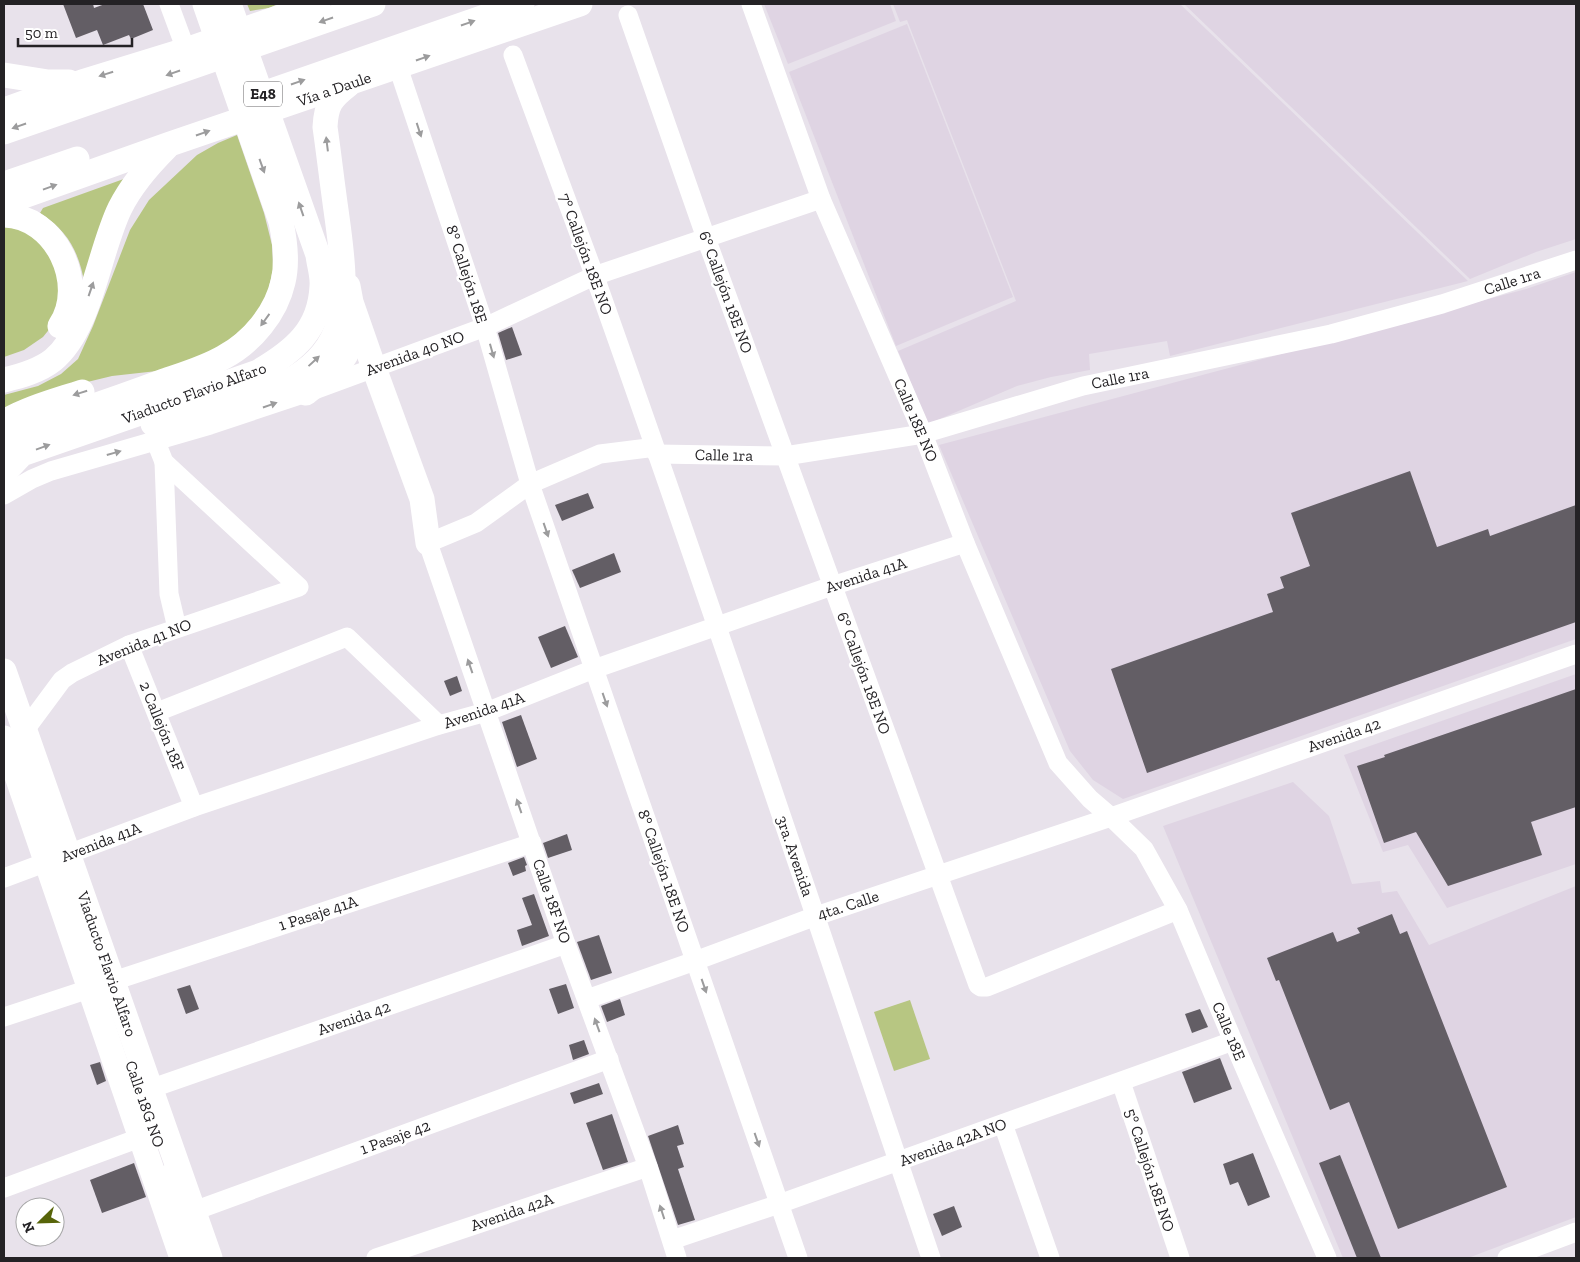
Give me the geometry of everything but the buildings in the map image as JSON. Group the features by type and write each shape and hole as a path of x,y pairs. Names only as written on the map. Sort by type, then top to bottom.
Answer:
{"main road":[{"path":"4,447 18,435 45,422 180,376 204,367 231,353 262,325 278,297 283,282 286,262 283,231 275,200 205,4"},
{"name":"Viaducto Flavio Alfaro","path":"4,474 22,454 258,372 282,358 298,345 311,328 320,305 322,284 318,255 229,4"},
{"path":"4,110 82,82 186,50 316,4"},
{"path":"4,132 372,4"},
{"name":"Vía a Daule","path":"4,184 522,4"},
{"name":"Vía a Daule","path":"4,203 170,144 580,4"},
{"path":"4,75 48,82 82,82"},
{"path":"306,393 330,374 349,352 353,338 351,302 341,246 325,127 326,112 336,94 350,83"},
{"path":"4,380 36,370 52,360 66,346 78,329 120,208 148,166 170,144"},
{"path":"4,215 12,215 28,220 49,235 58,247 66,265 71,285 70,305 64,321 55,334 42,347 28,356 4,364"},
{"path":"87,431 131,429 154,424 232,403 289,381 318,358 336,332 343,290 341,246"},
{"path":"318,255 427,540"},
{"path":"351,302 422,499 427,540"},
{"path":"4,422 40,405 99,387 180,376"},
{"name":"Viaducto Flavio Alfaro","path":"4,671 210,1258"},
{"name":"Viaducto Flavio Alfaro","path":"9,746 182,1258"}],"street":[{"path":"169,4 186,50"},
{"name":"Calle 18E NO","path":"751,4 821,199 923,434 965,543 1058,763 1090,799 1111,817"},
{"name":"6° Callejón 18E NO","path":"628,15 706,238 978,985 987,987 1178,910"},
{"name":"7° Callejón 18E NO","path":"513,55 594,276 652,451"},
{"name":"8° Callejón 18E","path":"398,67 485,327 530,484"},
{"name":"Avenida 40 NO","path":"4,494 51,471 156,442 306,393 485,327 594,276 821,199"},
{"name":"Calle 1ra","path":"652,451 785,456 923,434 1083,386 1322,337 1442,304 1576,260"},
{"path":"156,442 164,462 169,594 177,628"},
{"path":"427,540 476,523 530,484 600,454 652,451"},
{"name":"3ra. Avenida","path":"652,451 716,627 816,916 931,1258"},
{"name":"Avenida 41 NO","path":"9,746 62,680 72,673 129,645 299,586 164,462"},
{"name":"8° Callejón 18E NO","path":"530,484 798,1258"},
{"name":"Calle 18F NO","path":"427,540 566,944 648,1167 677,1258"},
{"name":"Avenida 41A","path":"4,878 194,807 439,725 486,712 594,669 832,586 965,543"},
{"path":"156,712 347,637 439,725"},
{"name":"2 Callejón 18F","path":"129,645 194,807"},
{"name":"Avenida 42","path":"1111,817 1576,654"},
{"name":"Calle 18G NO","path":"4,696 9,746 58,858 104,983 196,1258"},
{"name":"4ta. Calle","path":"587,999 816,916 1111,817"},
{"name":"Calle 18E","path":"1111,817 1144,849 1178,910 1327,1258"},
{"name":"1 Pasaje 41A","path":"4,1017 532,843"},
{"name":"Avenida 42","path":"141,1092 566,944"},
{"name":"Avenida 42A NO","path":"672,1240 898,1162 1233,1041"},
{"name":"1 Pasaje 42","path":"181,1215 609,1059"},
{"name":"5° Callejón 18E NO","path":"1121,1082 1180,1258"},
{"path":"1003,1124 1050,1258"},
{"path":"4,1188 155,1132"},
{"name":"Avenida 42A","path":"376,1258 648,1167"},
{"path":"1507,1258 1576,1232"}],"shaded area":[{"path":"764,4 890,4 896,21 788,64"},
{"path":"893,4 1180,4 1468,281 1170,356 1167,341 1089,354 1090,370 1051,377 1017,386 928,424 898,351 1016,301 907,20 900,22"},
{"path":"1184,4 1576,4 1576,239 1536,252 1470,279"},
{"path":"907,24 1013,297 896,346 789,72"},
{"path":"1576,272 1576,639 1123,799 1093,780 1070,751 939,445 1526,289"},
{"path":"1576,674 1576,864 1447,908 1408,845 1383,852 1344,755"},
{"path":"1293,782 1329,816 1352,884 1380,881 1382,893 1397,891 1429,945 1576,886 1576,1217 1468,1258 1343,1258 1163,826"}],"green space":[{"path":"247,4 278,4 269,8 250,11"},
{"path":"237,135 264,213 272,245 273,269 267,296 253,319 217,351 157,371 112,376 79,384 4,412 4,395 38,386 61,374 78,359 93,326 130,230 149,200 197,155"},
{"path":"132,176 85,286 80,263 71,244 50,220 40,213 43,208"},
{"path":"4,225 31,233 48,248 63,284 56,321 43,337 24,350 4,357"},
{"path":"910,1000 930,1059 894,1071 874,1012"}]}
